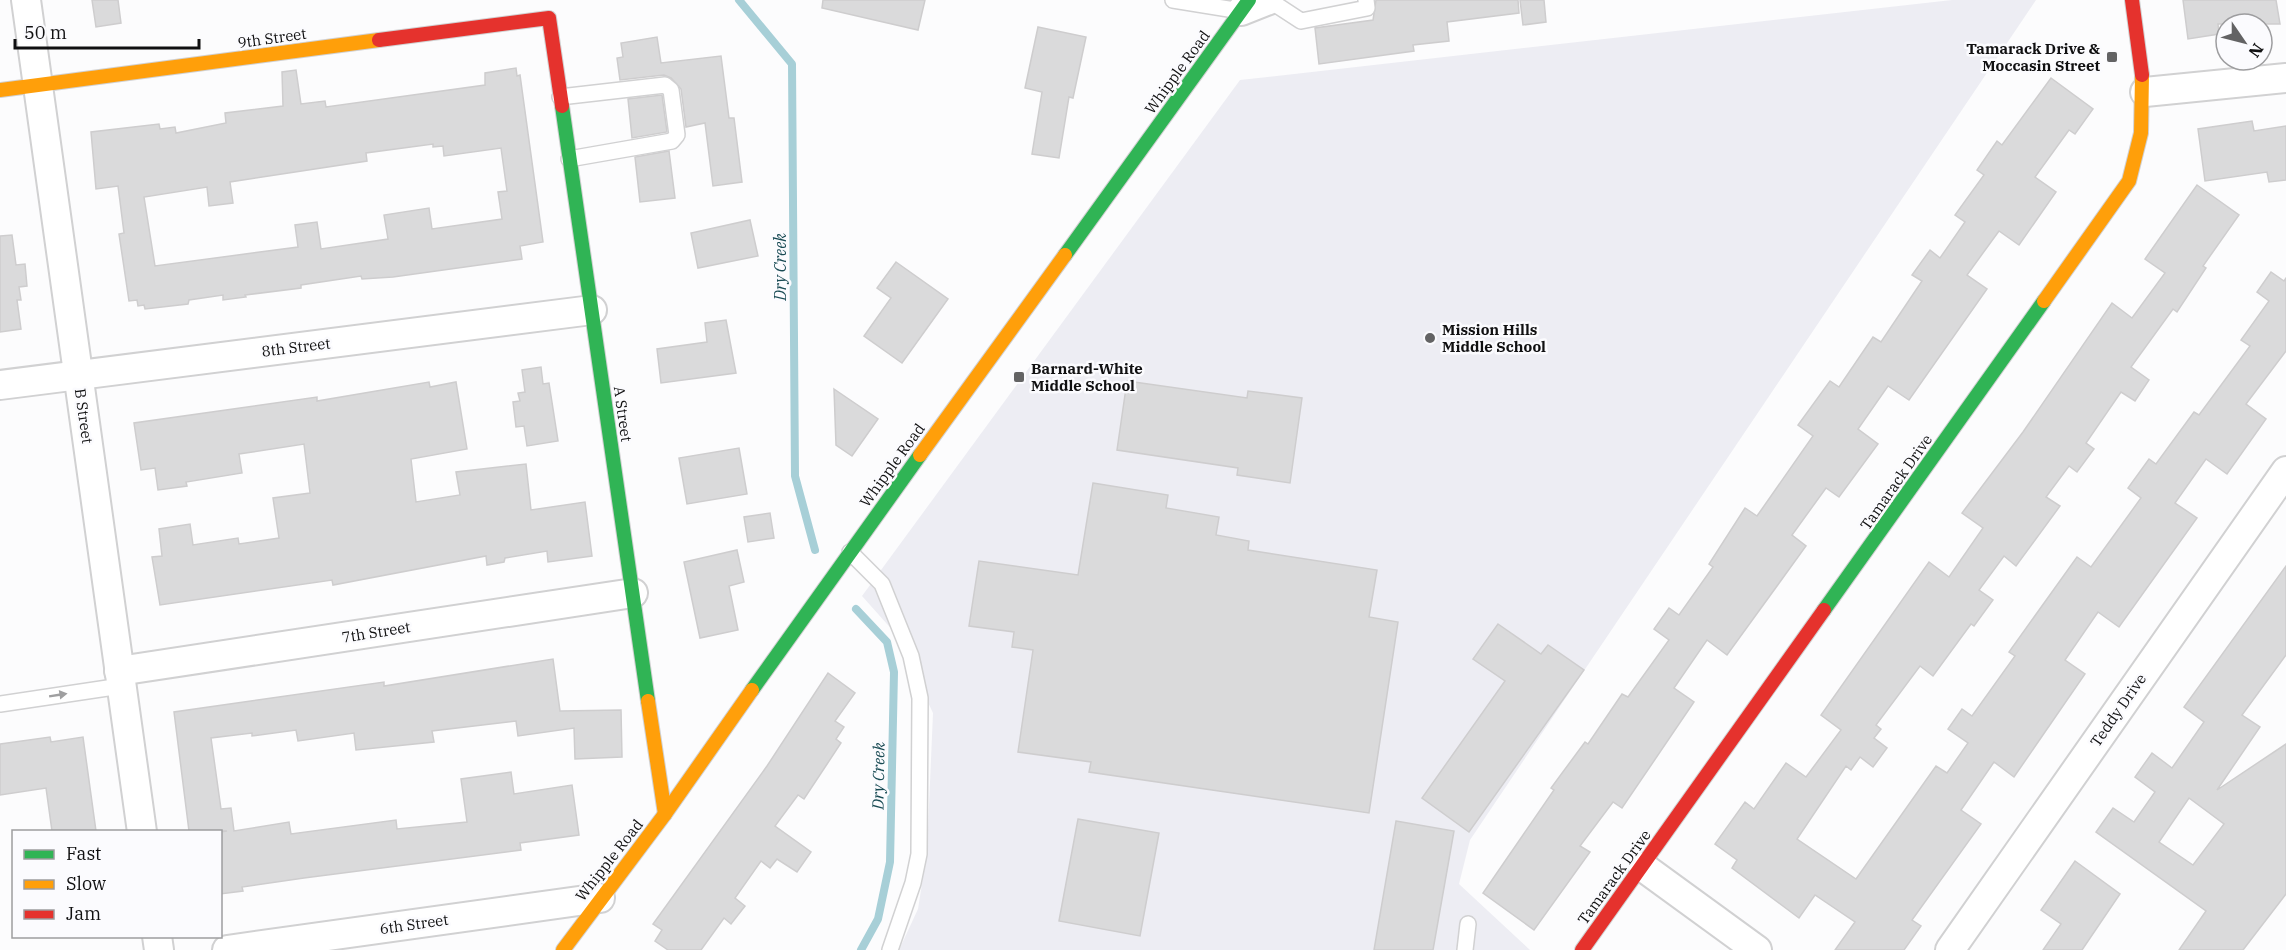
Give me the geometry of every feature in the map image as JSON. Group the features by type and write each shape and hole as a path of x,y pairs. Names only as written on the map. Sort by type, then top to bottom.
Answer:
{"street":[{"name":"B Street","path":"26,0 142,830"},
{"path":"1245,6 1269,0"},
{"name":"Tamarack Drive","path":"1582,950 2123,190 2139,151 2145,92 2132,0"},
{"name":"Whipple Road","path":"563,950 665,814 850,552 1245,6"},
{"name":"9th Street","path":"0,90 549,18"},
{"name":"A Street","path":"549,18 665,814"},
{"path":"2145,92 2286,78"},
{"name":"8th Street","path":"0,385 592,310"},
{"name":"Teddy Drive","path":"1950,950 2286,471"},
{"name":"7th Street","path":"120,678 633,593"},
{"path":"1643,867 1757,950"},
{"name":"6th Street","path":"227,950 600,898"}],"lane":[{"path":"1173,0 1245,6"},
{"path":"1269,0 1301,21 1367,8 1366,0"},
{"path":"560,97 665,85 671,90 677,135 672,141 569,159"},
{"path":"850,552 882,584 911,656 920,698 919,854 913,883 890,950"},
{"path":"0,704 120,678"},
{"path":"1465,950 1468,924"}],"shaded area":[{"name":"Mission Hills Middle School","path":"1952,0 2036,0 1470,840 1459,884 1530,950 899,950 918,909 927,852 933,713 895,633 862,596 1240,80"}],"building":[{"path":"92,0 118,0 121,23 96,27"},
{"path":"823,0 925,0 918,30 822,8"},
{"path":"1376,0 1518,0 1519,13 1447,22 1449,41 1413,45 1414,51 1319,64 1315,28 1373,20"},
{"path":"1520,0 1544,0 1546,22 1523,25"},
{"path":"2183,0 2276,0 2280,24 2274,24 2274,12 2214,12 2214,35 2188,39"},
{"path":"1038,27 1086,37 1073,98 1069,97 1059,158 1032,154 1042,92 1025,88"},
{"path":"657,37 661,63 721,56 729,118 734,118 742,182 713,186 705,123 686,127 681,89 671,78 664,75 620,80 617,58 623,57 621,43"},
{"path":"516,68 517,76 520,75 543,242 520,246 522,259 393,277 362,279 361,276 301,285 301,288 245,295 246,297 223,300 223,295 189,300 188,304 145,309 144,305 138,306 137,300 129,301 119,234 124,233 118,186 96,189 91,132 159,124 160,129 175,127 176,133 226,123 225,113 283,106 282,72 296,70 301,104 325,101 326,107 485,85 485,73","holes":["433,144 433,147 443,146 444,156 501,148 507,191 498,192 502,219 432,229 429,208 384,215 388,239 321,249 317,222 295,225 298,247 155,266 144,197 207,187 209,206 233,203 230,182 367,161 366,153"]},
{"path":"2051,78 2093,109 2075,134 2069,130 2035,177 2056,192 2019,245 1999,231 1967,275 1987,289 1909,400 1888,386 1858,429 1878,444 1839,497 1826,488 1792,535 1806,546 1727,655 1707,640 1674,688 1694,702 1622,808 1613,802 1580,846 1590,852 1534,930 1483,893 1554,790 1551,788 1585,742 1588,744 1622,694 1628,697 1669,640 1654,629 1669,608 1679,615 1713,567 1709,564 1745,508 1757,516 1813,436 1798,425 1830,381 1839,387 1873,337 1881,342 1922,281 1912,275 1930,250 1940,258 1965,222 1955,215 1984,175 1977,170 1997,141 2002,145"},
{"path":"662,95 667,132 632,138 628,99"},
{"path":"2252,121 2254,131 2286,126 2286,180 2269,182 2267,172 2205,181 2198,129"},
{"path":"669,151 675,198 640,202 635,157"},
{"path":"2197,185 2239,215 2203,266 2206,268 2177,312 2173,309 2131,367 2149,380 2135,401 2121,392 2086,443 2094,449 2077,472 2069,466 2046,497 2060,506 2016,566 2004,556 1979,590 1993,600 1974,626 1971,624 1933,676 1920,666 1876,725 1881,729 1874,738 1887,748 1873,767 1860,757 1851,770 1846,766 1797,839 1856,879 1936,766 1947,773 1968,743 1948,729 1962,709 1972,716 2015,656 2009,652 2077,557 2091,567 2141,498 2128,488 2149,459 2156,464 2194,412 2199,415 2250,346 2241,340 2269,301 2257,292 2271,272 2284,281 2286,278 2286,351 2246,404 2266,419 2227,474 2206,459 2175,503 2197,518 2119,627 2098,612 2065,660 2085,674 2014,777 1994,762 1961,810 1981,824 1912,920 1921,926 1904,950 1835,950 1855,922 1815,895 1799,918 1732,868 1737,860 1715,844 1745,802 1754,809 1786,763 1806,777 1841,730 1821,715 1929,562 1949,577 1983,528 1962,513 2023,432 2112,303 2132,318 2165,273 2145,259"},
{"path":"750,220 758,256 698,268 691,233"},
{"path":"12,235 16,265 25,264 27,286 19,287 21,300 17,300 21,329 0,332 0,236"},
{"path":"896,262 948,299 902,363 864,336 891,298 877,288"},
{"path":"726,320 736,373 661,383 657,349 707,342 705,323"},
{"path":"541,367 543,384 549,383 558,441 527,446 524,426 516,427 513,402 520,401 518,393 525,392 522,370"},
{"path":"1127,381 1247,398 1248,391 1302,398 1290,483 1237,475 1238,468 1117,450"},
{"path":"429,382 430,387 456,382 467,449 411,459 416,502 460,495 456,472 526,464 531,510 585,502 592,556 548,562 547,551 505,558 504,562 487,565 486,556 333,585 332,580 160,605 152,557 162,556 159,529 190,524 193,545 238,538 239,544 279,538 273,498 310,493 304,444 239,454 242,473 186,482 187,486 158,490 155,468 141,470 134,423 317,397 317,401"},
{"path":"834,389 878,419 852,456 836,445"},
{"path":"739,448 747,494 687,504 679,458"},
{"path":"1093,483 1168,495 1166,508 1219,517 1216,535 1249,541 1248,550 1377,570 1369,617 1398,622 1369,813 1089,772 1091,762 1018,752 1033,650 1012,647 1014,632 969,626 979,561 1078,575"},
{"path":"770,513 774,538 748,542 744,517"},
{"path":"737,550 744,582 729,586 738,630 700,638 684,562"},
{"path":"2286,566 2286,655 2242,715 2260,727 2217,790 2286,744 2286,894 2243,950 2179,950 2206,911 2096,832 2113,808 2134,822 2155,792 2135,777 2152,753 2172,768 2204,722 2184,707","holes":["2189,798 2224,824 2193,865 2159,842"]},
{"path":"1498,624 1541,654 1548,645 1584,670 1469,832 1422,798 1505,681 1473,659"},
{"path":"553,659 560,711 621,710 622,757 575,759 574,728 518,736 516,721 432,731 434,742 356,750 354,733 298,741 296,730 252,736 252,733 211,738 221,809 231,808 234,831 289,822 291,834 396,820 397,829 467,822 461,779 511,772 514,794 572,785 579,835 520,843 521,850 242,887 243,891 222,894 222,832 227,831 189,830 174,712 384,682 384,686"},
{"path":"828,673 855,693 835,721 844,727 836,739 841,743 804,799 798,795 775,826 811,852 797,872 777,859 770,868 761,861 735,898 745,906 731,924 724,918 701,950 668,950 655,941 662,930 653,924 767,766"},
{"path":"50,737 51,742 83,737 96,830 52,830 46,788 0,795 0,744"},
{"path":"1078,819 1159,833 1140,936 1059,921"},
{"path":"1396,821 1454,831 1433,950 1374,950"},
{"path":"2075,861 2120,894 2082,950 2043,950 2061,924 2041,910"}],"waterway":[{"name":"Dry Creek","path":"739,0 792,64 795,476 815,550"},
{"name":"Dry Creek","path":"856,609 887,642 894,672 890,862 878,919 861,950"}],"traffic: fast":[{"path":"1065,255 1249,0"},
{"path":"562,106 648,701"},
{"path":"1824,610 2044,301"},
{"path":"752,690 920,455"}],"traffic: slow":[{"path":"0,90 379,40"},
{"path":"2044,301 2129,181 2141,133 2142,75"},
{"path":"920,455 1065,255"},
{"path":"563,950 665,814 752,690"},
{"path":"648,701 665,814"}],"traffic: jam":[{"path":"2132,0 2142,75"},
{"path":"379,40 549,18 562,106"},
{"path":"1582,950 1824,610"}],"place":[{"name":"Tamarack Drive & Moccasin Street","path":"2112,57"},
{"name":"Mission Hills Middle School","path":"1430,338"},
{"name":"Barnard-White Middle School","path":"1019,377"}]}
